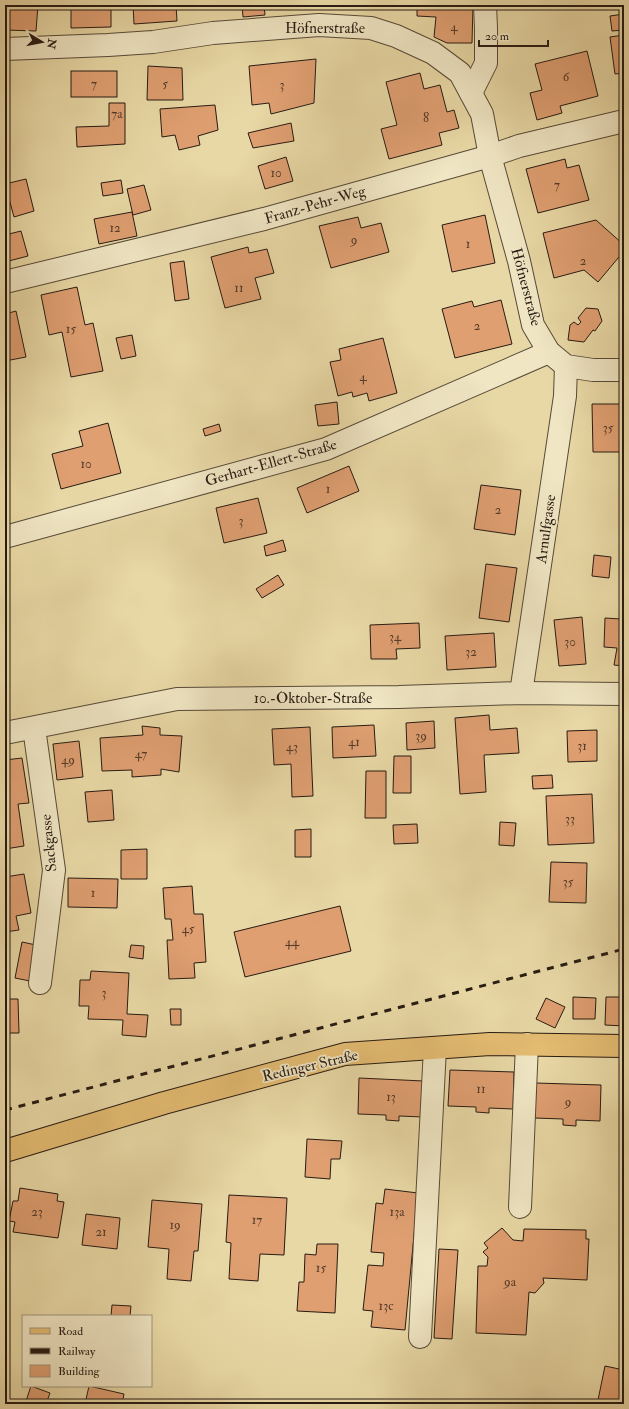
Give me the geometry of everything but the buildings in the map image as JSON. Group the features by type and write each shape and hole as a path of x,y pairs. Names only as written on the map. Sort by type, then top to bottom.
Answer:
{"main road":[{"name":"Redinger Straße","path":"5,1151 164,1104 345,1054 490,1044 624,1046"}],"street":[{"path":"471,93 486,64 485,5"},
{"name":"Höfnerstraße","path":"5,49 153,42 212,33 319,25 371,28 396,36 434,53 460,73 482,114 490,156 519,261 533,325 549,352 566,366"},
{"name":"Franz-Pehr-Weg","path":"5,282 264,219 490,156 519,146 624,121"},
{"name":"Gerhart-Ellert-Straße","path":"5,537 326,449 549,352"},
{"path":"566,366 593,370 624,370"},
{"name":"Arnulfgasse","path":"521,693 566,396 566,366"},
{"name":"10.-Oktober-Straße","path":"5,733 177,699 399,697 521,693 624,694"},
{"name":"Sackgasse","path":"34,728 54,870 40,983"},
{"path":"520,1207 527,1044"},
{"path":"420,1336 435,1048"}],"railway":[{"path":"5,1110 624,949"}]}
